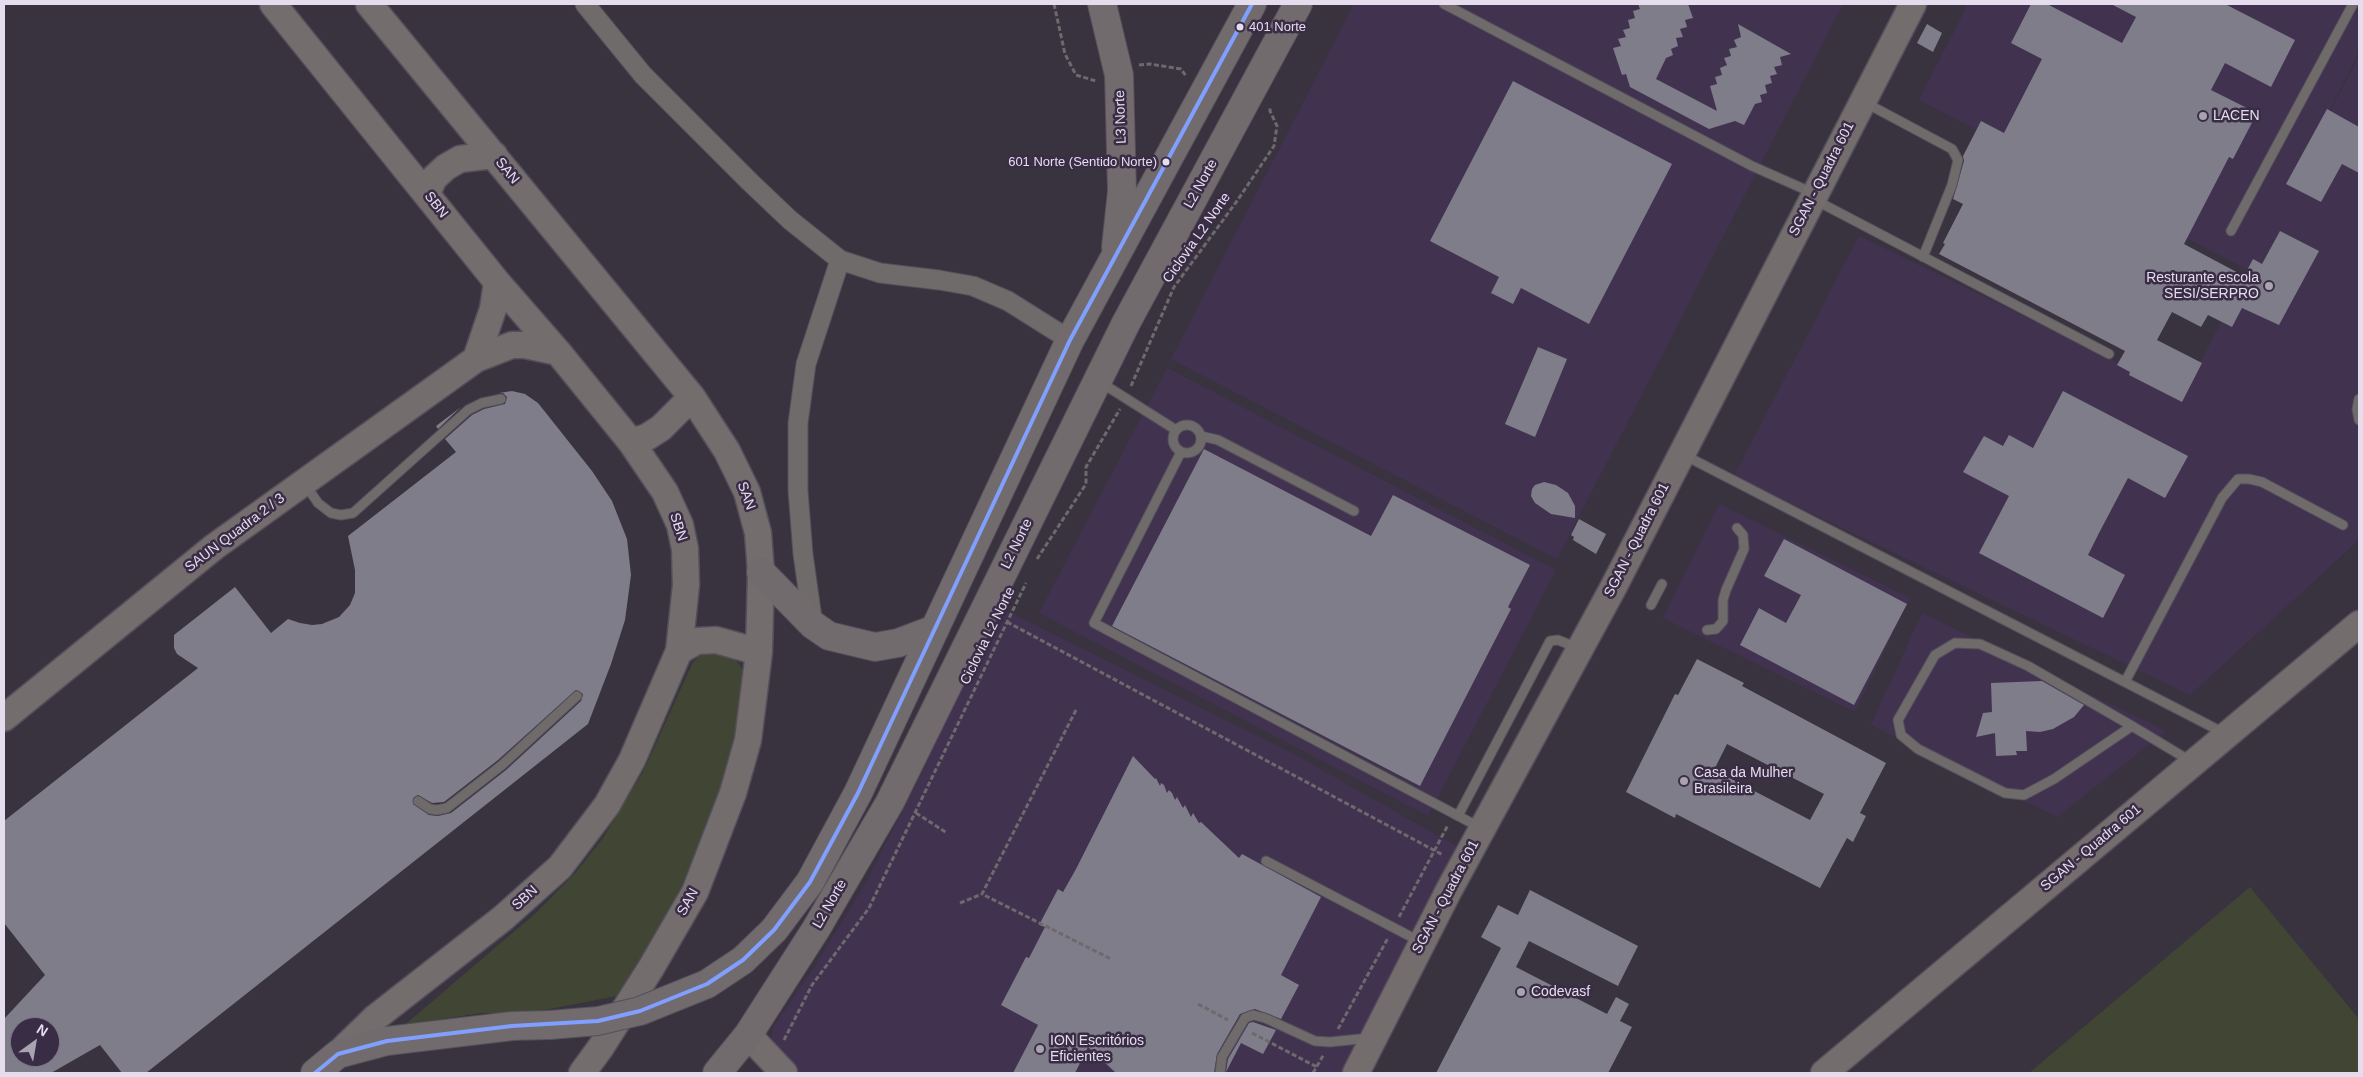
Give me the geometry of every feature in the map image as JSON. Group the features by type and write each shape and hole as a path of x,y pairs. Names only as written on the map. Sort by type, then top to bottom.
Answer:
{"main road":[{"name":"SBN","path":"273,4 497,282 558,352 631,442 665,492 680,525 686,549 686,585 679,651 632,760 607,805 560,867 503,918 375,1018 338,1054"},
{"name":"SAN","path":"369,4 692,397 727,451 747,492 758,533 761,572 759,652 748,740 733,793 709,860 695,892 651,968 601,1047 582,1073"},
{"name":"L3 Norte","path":"1102,4 1119,75 1122,191 1114,262"},
{"name":"L2 Norte","path":"315,1073 338,1054 386,1040 512,1026 598,1021 640,1011 707,984 743,960 774,930 810,882 858,793 1070,340 1114,262 1252,4"},
{"name":"L2 Norte","path":"717,1073 748,1034 816,929 890,802 1126,323 1298,4"},
{"name":"SGAN - Quadra 601","path":"1356,1073 1482,829 1580,649 1913,4"},
{"path":"427,193 434,178 446,167 460,159 494,155"},
{"path":"476,359 493,309 497,282"},
{"name":"SAUN Quadra 2 / 3","path":"4,718 214,547 476,359 512,345 525,345 558,352"},
{"path":"631,442 648,437 661,428 692,397"},
{"path":"761,572 813,626 829,636 874,647 898,643 935,629"},
{"name":"SGAN - Quadra 601","path":"1824,1073 2359,624"},
{"path":"679,651 696,641 716,640 759,652"},
{"path":"748,1034 779,1067"}],"street":[{"path":"585,4 643,75 790,220 840,260 880,273 973,286 1008,301 1070,340"},
{"path":"813,626 803,554 798,491 798,423 806,364 840,260"}],"lane":[{"path":"1444,4 1752,166 1813,196 1923,257 2109,354"},
{"path":"2231,231 2353,4"},
{"path":"1862,101 1952,149 1958,160 1952,185 1923,257"},
{"path":"1097,380 1176,430"},
{"path":"303,482 318,503 331,513 341,515 353,512 468,410 482,403 501,399"},
{"path":"2359,399 2357,408 2359,420"},
{"path":"1176,430 1188,425 1194,426 1201,436 1218,440 1354,511"},
{"path":"1176,430 1174,442 1181,452"},
{"path":"1181,452 1193,452 1198,448 1201,436"},
{"path":"1181,452 1094,623 1482,829"},
{"path":"1680,453 2226,735"},
{"path":"2125,682 2222,498 2238,479 2262,482 2343,524"},
{"path":"1707,630 1716,629 1723,621 1723,600 1744,550 1743,535 1737,528"},
{"path":"1651,605 1662,584"},
{"path":"1456,815 1550,641 1558,640 1580,649"},
{"path":"2132,726 2054,780 2024,795 2005,792 1918,749 1901,735 1898,720 1935,655 1955,643 1980,644 2028,666 2132,726 2193,762"},
{"path":"418,801 430,809 447,808 502,765 577,696"},
{"path":"1266,862 1394,926 1422,943"},
{"path":"1220,1073 1222,1057 1245,1018 1253,1015 1266,1018 1315,1041 1330,1042 1374,1038"}],"path":[{"path":"1054,4 1065,54 1076,75 1099,82 1119,75"},
{"name":"Ciclovia L2 Norte","path":"1034,566 1086,484 1086,467 1126,397 1174,287 1237,201 1274,146 1277,126 1270,111 1272,90 1257,81"},
{"name":"Ciclovia L2 Norte","path":"779,1067 812,985 869,908 1030,574"},
{"path":"1007,622 1447,857"},
{"path":"960,903 982,894 1076,710"},
{"path":"916,813 947,833"},
{"path":"1313,1073 1456,815"},
{"path":"982,894 1111,959"},
{"path":"1198,1004 1317,1067"}],"shaded area":[{"path":"1354,4 1843,4 1557,559 1171,359"},
{"path":"1968,4 2359,4 2359,52 2292,184 2359,56 2359,540 2190,695 1734,476 1859,236 2184,394 2248,270 1919,100"},
{"path":"1167,368 1556,570 1428,816 1039,613"},
{"path":"1719,504 1910,598 1855,712 1663,618"},
{"path":"999,607 1294,754 1463,850 1357,1039 1352,1073 795,1073 771,1041 774,1026 817,963 864,886 922,773"},
{"path":"1922,613 2166,731 2057,817 1871,725"}],"green space":[{"path":"709,651 733,656 743,670 743,711 714,815 671,909 617,996 529,1013 480,1013 424,1022 400,1029 537,912 576,872 603,838 643,772 692,664 700,655"},
{"path":"2250,887 2359,1019 2359,1073 2029,1073"}],"building":[{"path":"1638,4 1688,4 1693,18 1685,20 1687,27 1680,29 1683,37 1676,38 1678,46 1671,49 1673,55 1666,58 1656,79 1717,111 1710,86 1717,84 1715,77 1722,75 1720,68 1727,65 1724,58 1731,56 1729,49 1737,47 1734,40 1741,37 1738,24 1791,54 1780,57 1782,65 1774,67 1777,74 1770,76 1772,83 1765,85 1767,93 1760,95 1762,102 1755,104 1744,125 1735,121 1709,129 1630,87 1626,74 1622,75 1613,48 1621,46 1618,39 1626,37 1623,30 1630,28 1628,20 1635,18 1633,11 1640,9"},
{"path":"2031,4 2047,4 2122,43 2136,17 2111,4 2225,4 2295,40 2271,87 2225,63 2211,90 2257,113 2233,159 2229,157 2184,244 2244,276 2253,259 2262,264 2280,231 2319,251 2279,325 2242,308 2232,327 2208,315 2201,327 2172,312 2157,340 2202,363 2182,402 2129,375 2130,372 2117,365 2125,351 1939,254 1963,204 1953,199 1964,161 1963,156 1981,121 2004,133 2042,59 2011,43"},
{"path":"1927,24 1942,33 1933,52 1917,43"},
{"path":"1513,81 1672,164 1589,324 1521,288 1513,304 1491,293 1499,277 1430,241"},
{"path":"2327,109 2359,127 2359,173 2342,164 2321,202 2286,184"},
{"path":"1538,347 1567,359 1535,437 1505,424"},
{"path":"512,391 525,394 538,403 592,471 612,501 627,539 631,575 625,620 611,664 588,724 146,1073 122,1073 100,1045 51,1073 4,1073 4,1019 45,975 4,923 4,821 198,668 177,654 174,648 174,635 235,587 271,633 288,619 312,625 322,624 339,617 350,605 355,593 355,570 348,536 456,452 445,439 472,415 484,409 505,404 507,397 503,393 499,393","holes":["576,690 583,694 581,701 506,770 451,813 438,816 429,815 413,804 413,798 418,795 432,803 444,802 498,760"]},
{"path":"2063,391 2188,456 2165,498 2128,478 2099,533 2088,555 2125,575 2103,618 1979,553 2009,496 1963,472 1984,436 2003,446 2009,435 2033,448"},
{"path":"461,407 438,429 436,426"},
{"path":"1204,449 1371,536 1393,495 1530,565 1508,607 1511,609 1420,786 1112,626"},
{"path":"1544,482 1556,485 1568,493 1575,506 1575,518 1551,514 1535,503 1531,496 1532,489 1535,485"},
{"path":"1579,519 1606,534 1596,554 1573,540 1574,537 1571,535"},
{"path":"1784,539 1907,604 1854,705 1740,645 1759,608 1786,623 1801,595 1764,576"},
{"name":"Casa da Mulher Brasileira","path":"1697,659 1744,683 1742,686 1886,763 1860,813 1866,816 1853,842 1847,838 1820,888 1676,814 1675,818 1626,792 1675,694 1678,695","holes":["1727,744 1824,794 1810,820 1714,770"]},
{"path":"2042,681 2084,705 2074,717 2053,729 2040,732 2026,731 2027,751 2016,751 2017,755 1996,756 1995,733 1976,737 1983,713 1992,712 1991,683"},
{"path":"1133,756 1156,778 1160,786 1161,783 1164,785 1167,793 1169,790 1175,800 1177,797 1183,808 1185,805 1191,817 1193,813 1199,823 1201,822 1239,858 1242,854 1321,897 1281,975 1299,985 1281,1019 1255,1009 1240,1014 1217,1054 1214,1073 1116,1073 1088,1047 1075,1073 1013,1073 1038,1025 1001,1005 1026,957 1029,958 1045,927 1039,925 1058,889 1063,892 1076,869"},
{"name":"Codevasf","path":"1530,890 1638,946 1618,986 1529,941 1516,967 1607,1014 1616,997 1629,1004 1620,1021 1632,1027 1608,1073 1436,1073 1501,948 1481,937 1498,905 1518,915"},
{"path":"1253,1022 1276,1030 1263,1054 1241,1043 1226,1072 1228,1059 1249,1023"}],"transit line":[{"path":"315,1073 338,1054 387,1041 512,1026 598,1021 640,1011 707,984 743,960 774,930 810,882 858,793 1070,340 1252,4"}],"place":[{"name":"401 Norte","path":"1240,27"},
{"name":"LACEN","path":"2203,116"},
{"name":"601 Norte (Sentido Norte)","path":"1166,162"},
{"name":"Resturante escola SESI/SERPRO","path":"2269,286"},
{"name":"Casa da Mulher Brasileira","path":"1684,781"},
{"name":"Codevasf","path":"1521,992"},
{"name":"ION Escritórios Eficientes","path":"1040,1049"}]}
